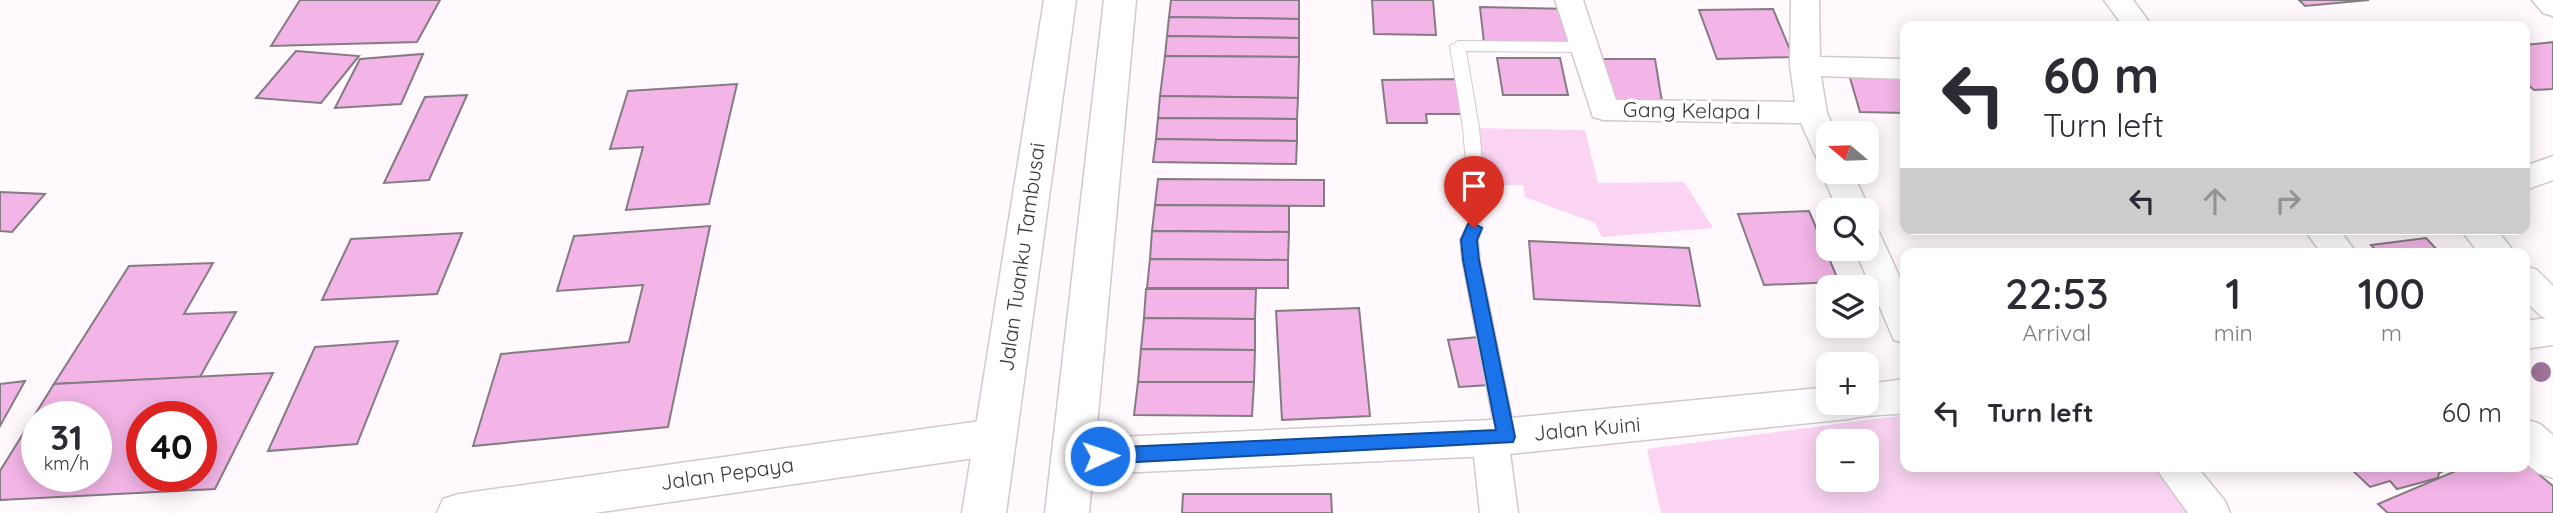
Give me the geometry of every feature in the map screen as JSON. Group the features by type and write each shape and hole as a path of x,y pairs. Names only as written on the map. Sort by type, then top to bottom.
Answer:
{"main road":[{"name":"Jalan Tuanku Tambusai","path":"984,513 1060,0"},
{"path":"1067,513 1120,0"},
{"path":"1879,399 1900,397"},
{"name":"Jalan Kuini","path":"1073,457 1498,437 1816,405"},
{"name":"Jalan Pepaya","path":"459,513 995,437"},
{"path":"2530,441 2553,460"}],"street":[{"name":"Gang Kelapa I","path":"1569,0 1604,110 1812,113"},
{"path":"1805,0 1805,66 1812,113 1816,122"},
{"path":"2118,0 2134,21"},
{"path":"2546,0 2553,7"},
{"path":"1805,66 1900,69"},
{"path":"2530,177 2553,167"},
{"path":"2482,235 2494,248"},
{"path":"1875,261 1900,316"},
{"path":"2530,284 2553,307"},
{"path":"2530,334 2553,331"},
{"path":"1498,437 1499,513"},
{"path":"2178,472 2211,513"}],"lane":[{"path":"1476,186 1471,128 1458,46 1583,47"},
{"path":"1474,228 1469,240 1471,260 1498,437"}],"shaded area":[{"path":"1471,128 1585,130 1598,183 1684,182 1713,228 1602,237 1595,223 1525,197 1523,185 1476,186"},
{"path":"1900,416 1900,472 2169,472 2200,513 1661,513 1647,449"}],"building":[{"path":"300,0 440,0 417,42 271,46"},
{"path":"1171,0 1299,0 1299,19 1169,17"},
{"path":"1372,0 1433,0 1436,35 1374,34"},
{"path":"2299,0 2369,0 2305,6"},
{"path":"1480,7 1573,9 1580,44 1484,43"},
{"path":"1773,9 1793,57 1717,59 1699,10"},
{"path":"1169,17 1299,19 1299,38 1167,36"},
{"path":"1167,36 1299,38 1299,57 1165,56"},
{"path":"2553,42 2553,89 2534,90 2530,86 2530,44"},
{"path":"296,51 359,56 321,103 256,98"},
{"path":"423,54 401,104 335,108 360,59"},
{"path":"1165,56 1299,57 1298,98 1160,96"},
{"path":"1497,58 1560,58 1568,95 1503,95"},
{"path":"1592,59 1655,59 1663,108 1600,103"},
{"path":"1848,71 1900,74 1900,113 1860,112"},
{"path":"1466,79 1471,114 1426,114 1427,123 1387,123 1382,80"},
{"path":"737,84 709,204 626,210 643,147 610,149 628,91"},
{"path":"467,95 429,180 384,183 425,97"},
{"path":"1160,96 1298,98 1297,119 1158,118"},
{"path":"1158,118 1297,119 1297,141 1156,139"},
{"path":"1156,139 1297,141 1296,164 1153,162"},
{"path":"1158,179 1324,180 1324,206 1155,205"},
{"path":"0,192 45,194 12,232 0,231"},
{"path":"1155,205 1289,206 1289,232 1152,231"},
{"path":"1809,211 1816,228 1816,261 1830,261 1836,275 1816,275 1816,283 1764,285 1738,214"},
{"path":"710,226 668,427 473,446 501,354 629,342 643,285 557,291 574,236"},
{"path":"1152,231 1289,232 1288,260 1150,259"},
{"path":"462,233 437,294 322,300 351,239"},
{"path":"2426,238 2435,248 2374,248 2371,245"},
{"path":"1529,241 1689,248 1700,306 1534,299"},
{"path":"1150,259 1288,260 1288,288 1147,288"},
{"path":"213,263 184,314 236,312 200,377 54,384 129,266"},
{"path":"1146,289 1256,289 1255,319 1144,318"},
{"path":"1359,308 1370,416 1282,420 1276,311"},
{"path":"1144,318 1255,319 1255,350 1141,349"},
{"path":"1478,337 1489,385 1459,387 1448,340"},
{"path":"398,341 357,444 268,451 315,347"},
{"path":"1141,349 1255,350 1254,382 1138,382"},
{"path":"273,373 217,485 217,401 126,401 126,492 156,492 0,500 0,471 21,437 21,492 112,492 112,401 43,401 54,384"},
{"path":"25,381 0,426 0,384"},
{"path":"1138,382 1254,382 1252,416 1134,415"},
{"path":"2530,467 2553,486 2553,513 2388,513 2378,504 2453,472 2530,472"},
{"path":"2354,472 2441,472 2438,478 2397,489 2390,481 2370,487"},
{"path":"1183,494 1331,494 1332,513 1182,513"}],"route":[{"path":"1100,456 1506,437 1471,260 1469,240 1474,228"}]}
